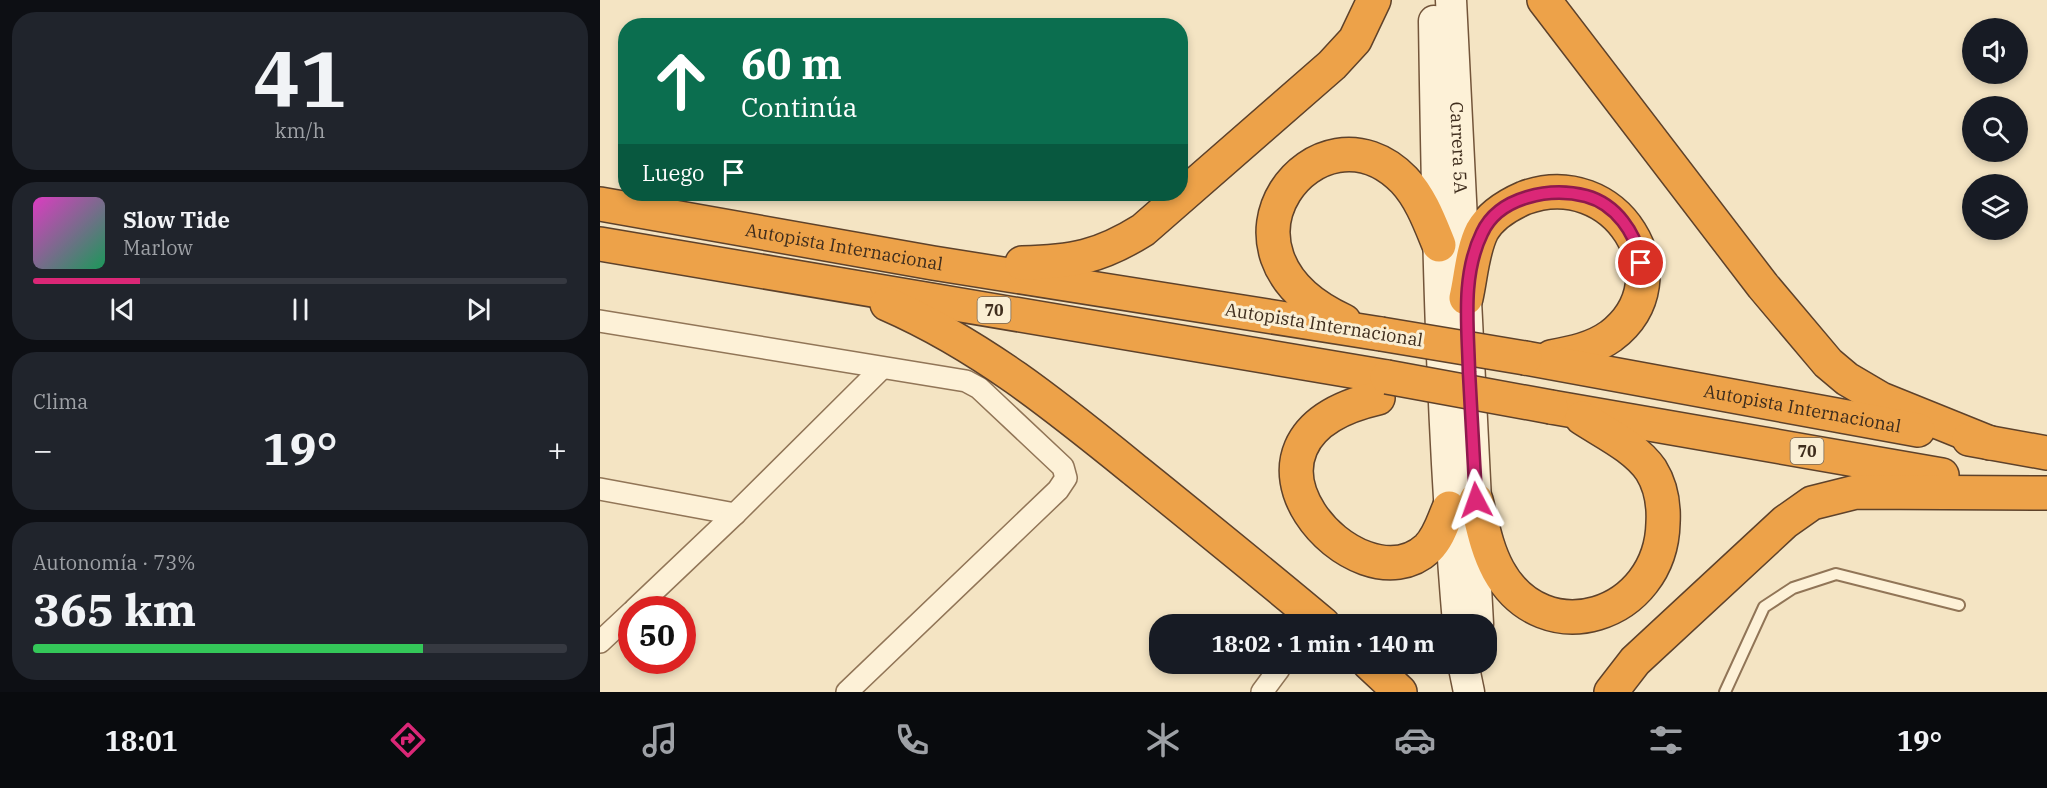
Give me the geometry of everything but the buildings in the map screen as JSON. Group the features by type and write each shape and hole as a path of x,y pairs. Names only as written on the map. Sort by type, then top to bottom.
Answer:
{"highway":[{"path":"1188,194 1332,65 1355,40 1374,0"},
{"path":"1544,0 1763,286 1828,363 1847,380 1881,399 1990,443"},
{"path":"1373,332 1317,306 1297,289 1282,268 1274,246 1274,228 1278,206 1288,185 1305,168 1328,158 1354,156 1380,164 1404,180 1412,190 1431,223 1439,245"},
{"path":"1466,298 1476,249 1483,231 1504,209 1531,196 1553,192 1586,196 1610,208 1630,231 1640,254 1642,283 1634,307 1623,325 1602,342 1585,350 1532,359"},
{"path":"933,263 1065,261 1093,256 1125,241 1179,201"},
{"name":"Autopista Internacional","path":"600,204 933,263 1532,359 2047,453"},
{"name":"Autopista Internacional","path":"600,244 832,282 1383,388 1486,394 2047,493"},
{"path":"832,282 924,320 1001,366 1062,411 1311,614"},
{"path":"1383,388 1335,411 1319,422 1303,440 1298,453 1296,475 1309,510 1333,538 1346,548 1372,562 1390,565 1406,562 1429,547 1463,504 1488,544 1499,571 1516,593 1534,606 1554,614 1578,617 1606,611 1635,592 1651,573 1662,543 1663,508 1657,481 1648,466 1627,446 1559,408"},
{"path":"1611,692 1635,661 1785,522 1812,503 1840,495 1872,490 2047,493"},
{"path":"1380,674 1400,692"}],"main road":[{"name":"Carrera 5A","path":"1433,0 1439,245 1463,504"},
{"name":"Carrera 5A","path":"1451,0 1466,298 1463,504"},
{"path":"1458,614 1463,504"},
{"path":"1463,504 1475,569 1477,614"},
{"path":"1465,674 1469,692"},
{"path":"1485,674 1489,692"}],"street":[{"path":"600,321 966,381 980,388 1063,467 1065,478 1058,490 848,692"},
{"path":"649,596 882,368"},
{"path":"600,489 735,514"},
{"path":"600,642 618,625"},
{"path":"1262,692 1275,674"}],"lane":[{"path":"1725,692 1764,607 1793,588 1836,574 1959,605"}],"route":[{"path":"1476,500 1466,298 1476,249 1487,224 1511,204 1538,194 1564,192 1586,196 1610,208 1624,222 1637,245 1641,263"}]}
